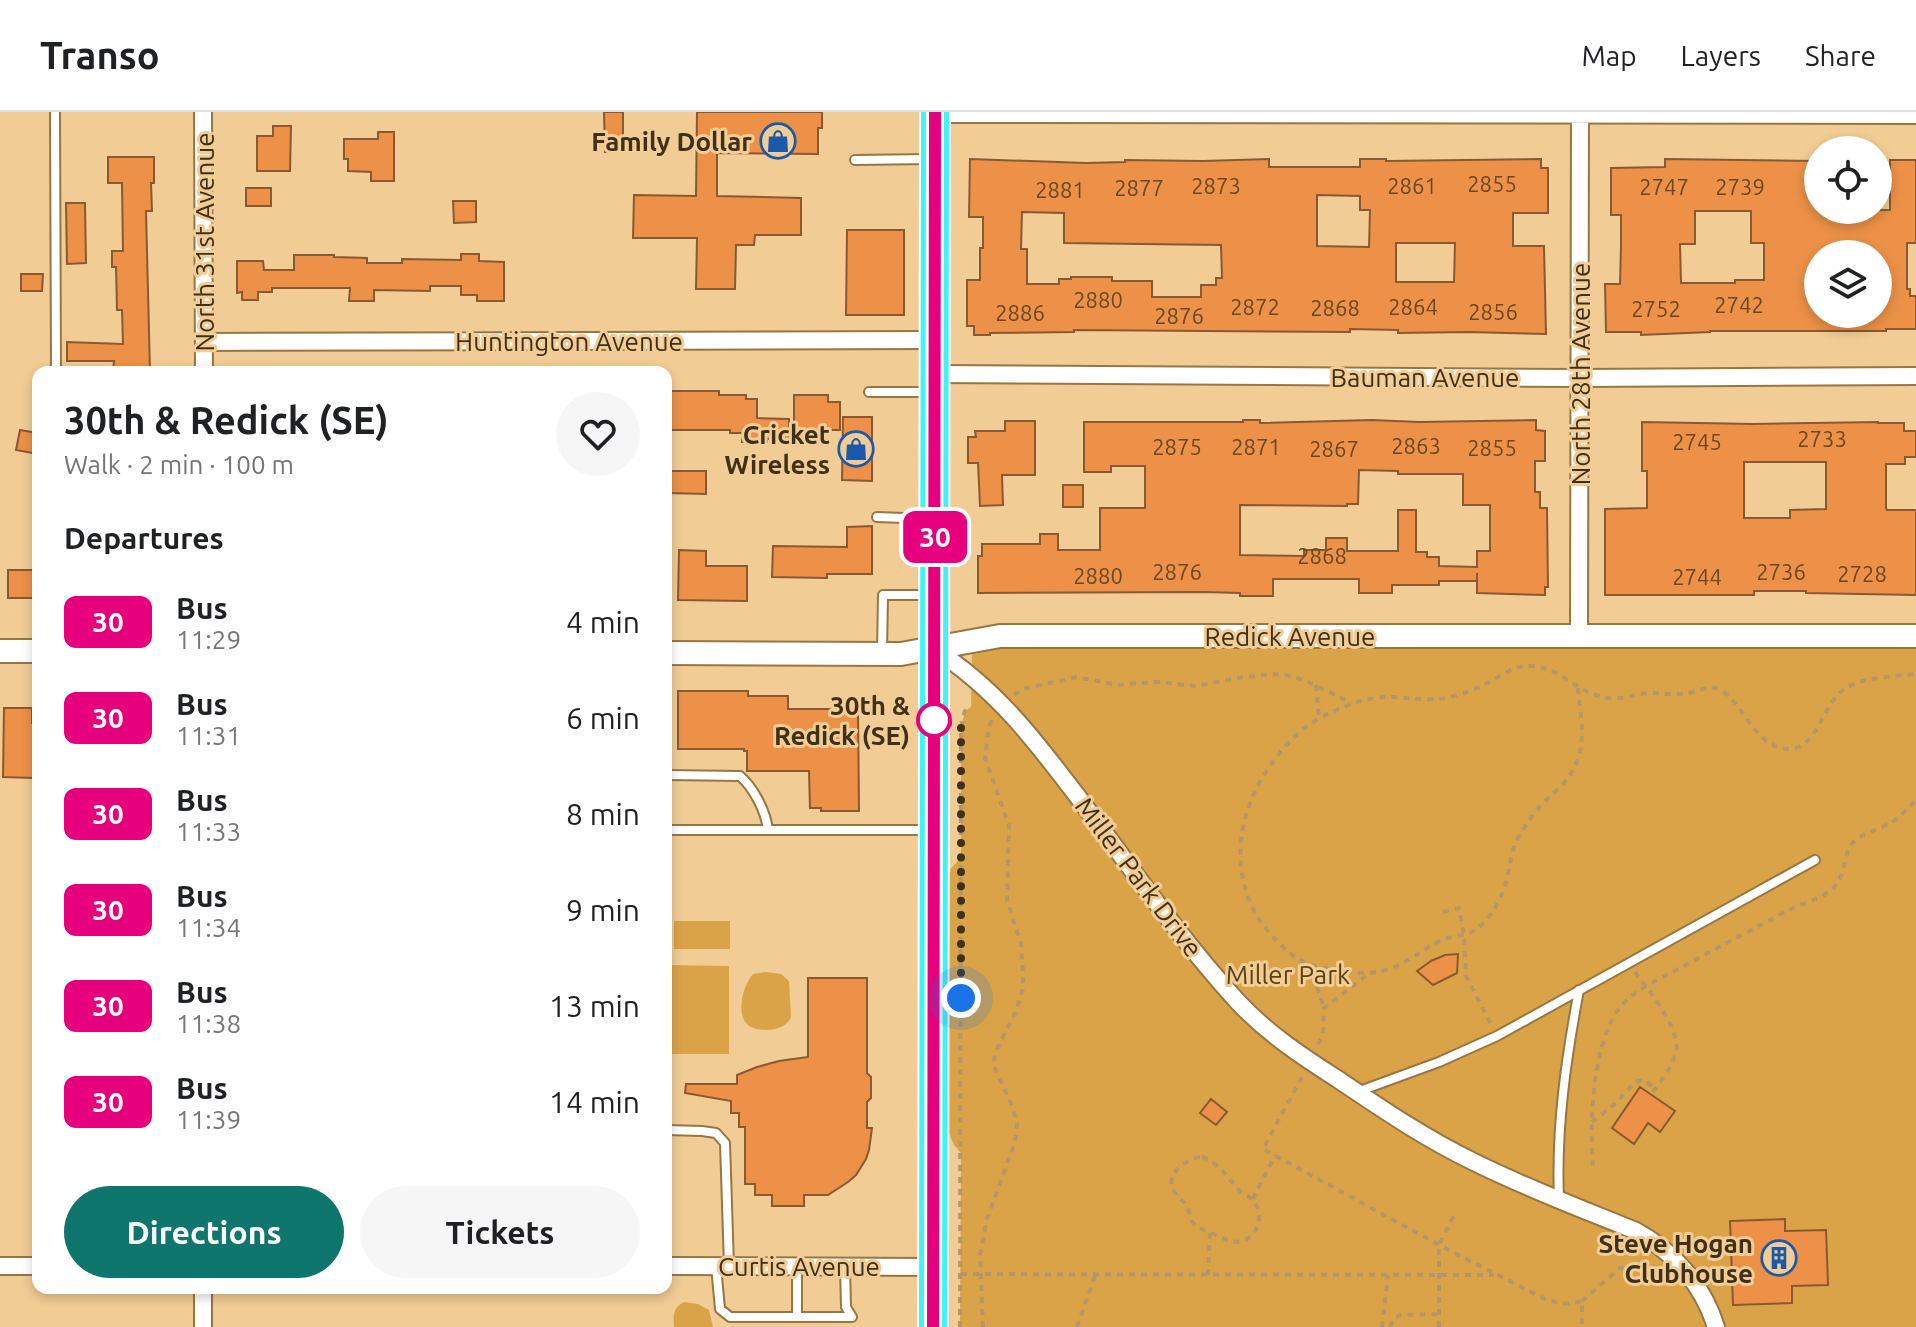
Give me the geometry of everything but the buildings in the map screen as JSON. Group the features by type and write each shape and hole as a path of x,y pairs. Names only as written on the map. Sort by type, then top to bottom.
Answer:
{"highway":[{"path":"933,1327 935,113"}],"street":[{"name":"North 31st Avenue","path":"203,112 204,366"},
{"path":"935,113 1916,115"},
{"name":"North 28th Avenue","path":"1579,636 1580,114"},
{"name":"Huntington Avenue","path":"204,342 934,340"},
{"name":"Bauman Avenue","path":"934,383 1916,376"},
{"name":"Redick Avenue","path":"672,653 906,654 1000,636 1916,636"},
{"name":"Miller Park Drive","path":"934,649 962,668 1002,703 1051,762 1189,944 1264,1027 1310,1062 1451,1150 1505,1177 1644,1236 1667,1251 1697,1287 1716,1327"},
{"path":"0,651 32,651"},
{"path":"0,1266 32,1266"},
{"name":"Curtis Avenue","path":"672,1266 933,1267"},
{"path":"203,1294 203,1327"}],"lane":[{"path":"55,112 56,366"},
{"path":"855,160 935,159"},
{"path":"869,392 934,383"},
{"path":"877,517 935,519"},
{"path":"882,654 883,595 934,595"},
{"path":"672,775 740,776 748,784 766,817 768,830"},
{"path":"672,830 933,830"},
{"path":"1356,1092 1439,1062 1497,1036 1815,860"},
{"path":"1559,1199 1561,1108 1579,990"},
{"path":"672,1130 716,1133 725,1143 720,1309 730,1317 741,1322 797,1317 852,1322 846,1307 845,1266"},
{"path":"797,1266 797,1317"}],"path":[{"path":"1682,1266 1620,1268 1582,1301 1566,1304 1551,1302 1495,1275 1263,1149 1323,1035 1324,1008 1306,964 1278,943 1252,908 1242,878 1240,850 1244,818 1257,787 1293,738 1319,719 1352,703 1388,697 1426,700 1452,697 1531,665 1561,675 1587,692 1609,698 1718,689 1725,693 1755,730 1775,745 1788,749 1810,740 1831,701 1849,687 1873,679 1916,674"},
{"path":"983,1327 980,1255 987,1219 1017,1134 1016,1116 994,1059 1023,989 1021,944 1007,900 1009,826 985,758 993,714 1002,703 1023,689 1077,677 1116,685 1157,682 1194,686 1275,674 1316,685 1352,703"},
{"path":"1316,685 1319,719"},
{"path":"1324,1008 1368,974 1404,964 1440,941 1479,928 1493,911 1507,880 1512,849 1524,827 1562,786 1579,757 1583,718 1578,688"},
{"path":"960,1327 961,727 965,711 971,708"},
{"path":"1593,1166 1592,1122 1597,1074 1607,1033 1624,1003 1646,986 1795,907 1824,895 1839,880 1853,843 1890,824 1916,800"},
{"path":"1443,912 1459,908 1466,976 1497,1036"},
{"path":"1628,962 1670,1024 1677,1041 1675,1057 1651,1094"},
{"path":"1306,964 1368,974"},
{"path":"1592,1122 1615,1104 1635,1082 1643,1080 1655,1088"},
{"path":"1253,1199 1275,1155"},
{"path":"1202,1157 1219,1166 1243,1194 1253,1199 1258,1213 1259,1221 1253,1236 1243,1241 1233,1242 1210,1232 1195,1225 1184,1202 1176,1194 1172,1179 1174,1172 1194,1158 1202,1157"},
{"path":"1439,1327 1439,1245 1454,1215"},
{"path":"1208,1275 1210,1232"},
{"path":"961,1274 1495,1275"},
{"path":"1077,1327 1095,1275"},
{"path":"1382,1327 1388,1275"},
{"path":"1582,1301 1582,1327"},
{"path":"1390,1327 1396,1316 1439,1314"}],"green space":[{"name":"Miller Park","path":"1279,628 1299,647 1522,647 1525,640 1564,640 1567,647 1602,647 1614,642 1667,647 1916,647 1916,1327 960,1327 961,1153 946,1127 947,884 951,868 961,858 961,727 965,711 971,707 972,655 997,646 1236,647"},
{"path":"674,921 730,921 730,949 674,949"},
{"path":"672,965 729,966 729,1054 672,1054"},
{"path":"753,974 781,974 789,981 791,1017 783,1026 770,1030 750,1027 743,1018 741,1005"},
{"path":"684,1302 709,1310 713,1327 674,1327 674,1312"}],"bus line":[{"name":"30","path":"933,1327 935,112"}],"place":[{"name":"Family Dollar","path":"778,141"},
{"name":"Cricket Wireless","path":"856,449"},
{"name":"30th & Redick (SE)","path":"934,720"},
{"name":"Steve Hogan Clubhouse","path":"1779,1258"}],"route":[{"path":"934,720 961,727 961,998"}]}
